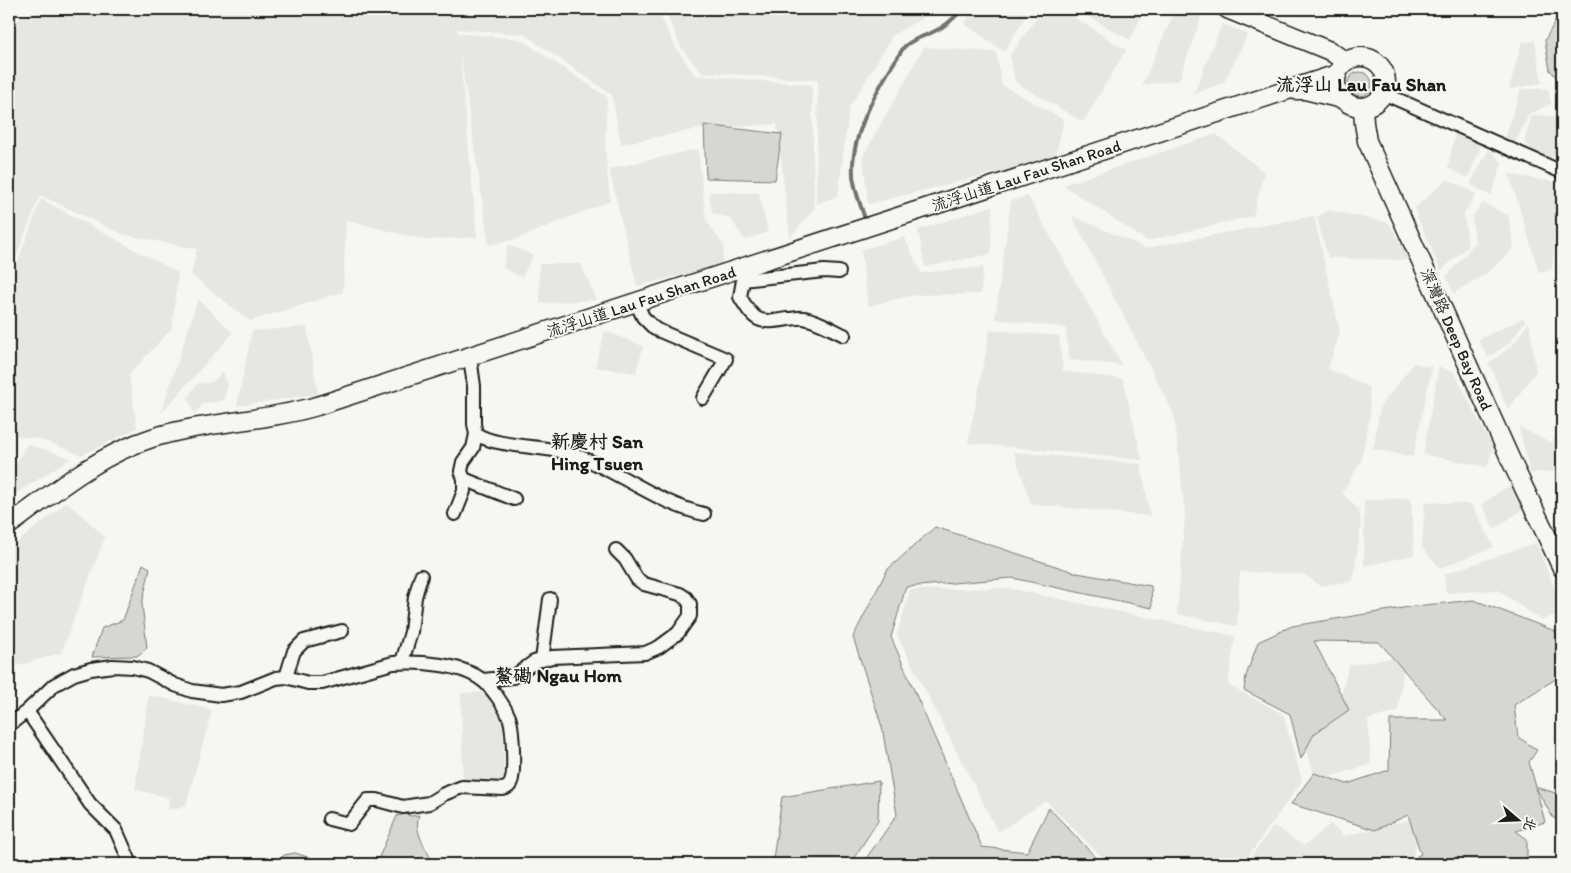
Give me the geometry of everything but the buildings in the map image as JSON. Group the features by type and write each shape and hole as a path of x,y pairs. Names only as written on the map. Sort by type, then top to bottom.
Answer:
{"street":[{"path":"1227,9 1330,51 1342,68"},
{"path":"1353,59 1370,59 1377,63 1385,77 1383,93 1378,100 1371,105 1355,107 1342,99 1336,83 1342,68 1353,59"},
{"name":"流浮山道 Lau Fau Shan Road","path":"9,525 93,465 151,438 194,427 258,420 300,411 636,302 741,274 1284,90 1342,68"},
{"name":"流浮山道 Lau Fau Shan Road","path":"1284,90 1305,90 1342,99"},
{"path":"1383,93 1562,172"},
{"name":"深灣路 Deep Bay Road","path":"1364,107 1367,141 1510,458 1562,568"},
{"path":"839,272 741,274 740,298 748,311 761,321 802,318 844,335"},
{"path":"636,302 643,317 655,329 731,356 703,398"},
{"path":"455,514 464,491 464,479 461,471 463,462 474,448 476,434 474,424 474,386 470,357"},
{"path":"476,434 488,440 569,454 613,472 664,500 704,514"},
{"path":"464,479 514,499"},
{"path":"483,680 513,677 534,662 552,657 644,654 659,647 678,633 687,622 691,610 686,598 680,594 644,584 637,578 625,559 616,550"},
{"path":"402,662 411,632 415,597 421,576"},
{"path":"542,660 550,599"},
{"path":"286,677 294,651 304,642 342,631"},
{"path":"9,725 54,685 74,674 113,666 133,667 148,671 175,685 192,691 221,695 241,692 276,678 286,677 322,683 383,665 402,662 450,666 462,669 483,680 510,717 513,774 512,782 508,788 462,787 429,803 402,807 377,800 368,800 349,824 329,819"},
{"path":"27,711 90,804 116,830 131,864"}],"shaded area":[{"path":"44,9 657,9 676,48 695,75 812,85 814,209 790,238 777,124 698,129 621,144 612,95 524,34 457,29 458,33 520,39 607,97 605,147 610,201 516,239 489,245 459,46 477,237 425,240 346,220 343,292 250,321 191,275 197,249 122,234 40,195 9,276 9,23"},
{"path":"664,9 937,9 893,35 849,108 838,196 816,204 818,80 701,72 682,49"},
{"path":"972,9 1030,9 1004,52 965,24"},
{"path":"1043,9 1061,9 1126,50 1083,122 1015,82 1010,55"},
{"path":"1075,9 1145,9 1130,40"},
{"path":"1562,9 1562,84 1550,70 1545,40"},
{"path":"1175,11 1202,15 1179,80 1142,85"},
{"path":"1222,24 1248,34 1224,82 1193,95"},
{"path":"1535,41 1542,83 1509,89 1522,42"},
{"path":"924,47 996,52 1002,85 1064,120 1055,158 868,204 863,156"},
{"path":"1360,72 1369,75 1372,84 1369,93 1360,96 1351,93 1348,84 1351,75"},
{"path":"1521,89 1548,89 1551,104 1529,114 1516,142 1505,138"},
{"path":"1532,115 1562,117 1562,157 1542,158 1524,142"},
{"path":"704,125 782,134 775,180 706,178"},
{"path":"1455,133 1482,144 1468,178 1448,168"},
{"path":"1216,134 1264,172 1253,216 1147,241 1063,185"},
{"path":"698,149 706,220 724,246 722,265 637,286 609,169"},
{"path":"1489,149 1502,163 1491,196 1470,184"},
{"path":"1509,174 1559,183 1552,269 1539,272"},
{"path":"1447,179 1476,194 1464,214 1468,246 1441,271 1414,209"},
{"path":"709,192 759,193 768,232 745,240 730,218 712,213"},
{"path":"1028,196 1122,365 1069,360 1066,328 995,319 1011,201"},
{"path":"41,199 178,273 172,328 129,375 137,428 82,455 40,439 9,435 9,285"},
{"path":"1483,203 1508,215 1514,247 1490,271 1454,293 1446,277 1475,243 1472,217"},
{"path":"992,206 991,254 925,267 918,230"},
{"path":"1329,210 1389,223 1410,260 1328,258 1317,217"},
{"path":"1072,216 1146,248 1314,216 1340,332 1328,369 1369,387 1370,415 1361,461 1342,493 1359,510 1361,525 1353,581 1320,586 1304,574 1240,572 1237,626 1177,614 1185,514 1174,414"},
{"path":"904,237 921,273 983,267 981,294 914,295 868,306 861,250"},
{"path":"508,245 533,255 522,277 503,268"},
{"path":"539,264 581,264 597,300 540,303"},
{"path":"198,299 233,333 161,413"},
{"path":"1523,318 1525,321 1510,343 1488,357 1478,340"},
{"path":"1529,322 1536,371 1508,410 1489,363 1513,345"},
{"path":"307,327 318,394 237,406 252,331"},
{"path":"990,330 1059,336 1063,371 1123,379 1142,460 968,443"},
{"path":"605,331 643,346 636,373 595,367"},
{"path":"1414,363 1432,367 1413,457 1373,449 1380,407"},
{"path":"1439,367 1454,372 1493,448 1487,467 1423,454"},
{"path":"223,372 228,385 223,401 204,403 194,414 188,397 197,384 212,382"},
{"path":"1562,422 1562,471 1530,473 1519,427 1552,443"},
{"path":"27,444 71,458 9,498 9,476"},
{"path":"1014,452 1141,464 1150,516 1031,504"},
{"path":"1513,483 1522,510 1494,529 1482,504"},
{"path":"1411,498 1414,555 1364,566 1364,500"},
{"path":"67,502 105,537 61,653 9,668 9,549"},
{"path":"1425,502 1471,504 1494,547 1440,568 1422,547"},
{"path":"935,527 1077,573 1151,586 1152,608 1012,578 906,587 891,637 982,847 1027,852 1049,808 1102,864 865,864 867,857 897,815 882,727 853,637 887,570"},
{"path":"1536,543 1562,607 1562,613 1541,620 1498,590 1446,593 1444,574"},
{"path":"143,564 150,568 142,604 147,648 137,656 92,657 102,628 123,620"},
{"path":"1008,588 1235,636 1228,685 1283,714 1302,781 1243,864 1109,864 1046,801 998,832 897,635 910,590"},
{"path":"1474,600 1555,631 1562,641 1562,675 1514,705 1518,737 1537,750 1529,762 1536,787 1562,795 1562,819 1553,818 1536,788 1545,822 1516,831 1527,839 1527,862 1523,864 1421,864 1417,856 1421,854 1408,815 1375,830 1291,804 1314,773 1347,784 1389,770 1390,720 1447,720 1379,642 1314,641 1349,710 1314,734 1301,759 1290,714 1244,690 1246,676 1258,642 1292,626 1415,606"},
{"path":"1405,656 1398,711 1368,720 1371,764 1317,781 1301,738 1338,708 1349,665"},
{"path":"489,692 503,722 504,785 463,783 461,693"},
{"path":"149,695 212,710 186,805 175,809 168,809 169,798 135,789"},
{"path":"879,781 878,821 850,864 774,864 773,859 782,797"},
{"path":"405,814 411,816 419,815 419,834 433,864 376,864 397,816"},
{"path":"1409,820 1418,836 1411,864 1245,864 1274,826 1304,846 1330,824 1344,836"},
{"path":"295,853 329,864 276,864 284,855"}],"waterway":[{"path":"864,216 856,191 853,159 856,142 869,108 904,47 913,40 944,26 962,9"}],"district":[{"name":"流浮山 Lau Fau Shan","path":"1361,84"},
{"name":"新慶村 San Hing Tsuen","path":"597,452"},
{"name":"鰲磡 Ngau Hom","path":"558,675"}]}
